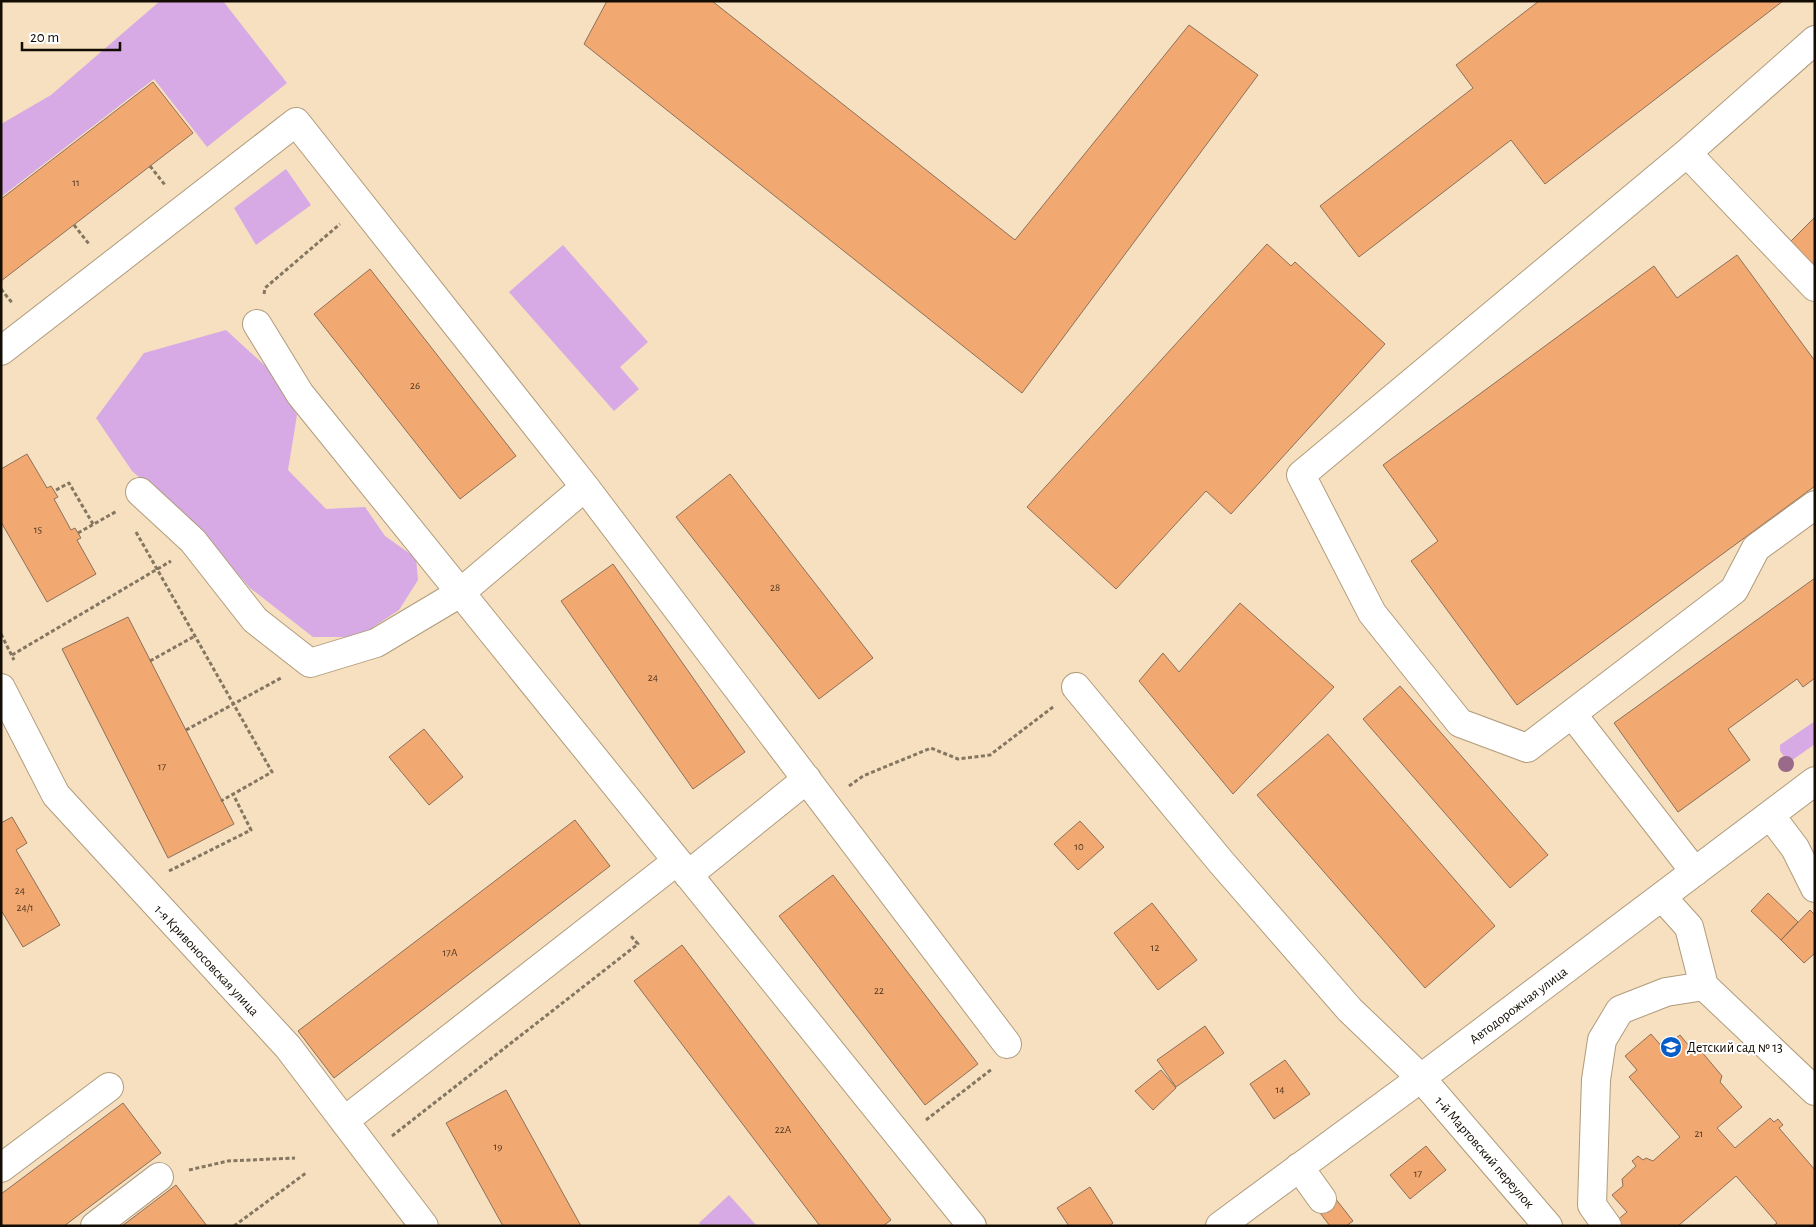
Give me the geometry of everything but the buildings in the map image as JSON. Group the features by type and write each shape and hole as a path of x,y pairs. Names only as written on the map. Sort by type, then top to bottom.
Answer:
{"street":[{"path":"1815,40 1687,152 1301,475 1372,612 1460,723 1527,748 1734,590 1756,548 1815,505"},
{"path":"1,350 296,122 586,487 1007,1044"},
{"path":"1687,152 1815,286"},
{"path":"257,324 300,394 972,1226"},
{"path":"131,500 193,541 256,620 310,663 376,643 460,592 586,487"},
{"name":"1-й Мартовский переулок","path":"1076,687 1221,862 1350,1010 1421,1078 1548,1226"},
{"name":"1-я Кривоносовская улица","path":"1,688 56,795 288,1047 424,1226"},
{"path":"1572,714 1695,872"},
{"path":"344,1121 612,912 683,868 807,779"},
{"name":"Автодорожная улица","path":"1220,1226 1662,898 1815,781"},
{"path":"1770,815 1795,848 1815,888"},
{"path":"1662,898 1689,927 1704,986 1815,1091"},
{"path":"1607,1226 1592,1205 1596,1080 1602,1040 1620,1010 1666,992 1704,986"},
{"path":"1,1168 109,1087"},
{"path":"1299,1167 1322,1199"},
{"path":"95,1226 159,1176"}],"path":[{"path":"257,324 266,288 362,205"},
{"path":"56,490 69,482 93,524"},
{"path":"78,533 131,500"},
{"path":"134,530 272,772 221,800"},
{"path":"12,655 158,570"},
{"path":"150,661 195,636"},
{"path":"186,730 310,663"},
{"path":"825,804 862,776 931,748 958,759 990,755 1031,726 1076,687"},
{"path":"162,875 251,830 232,794"},
{"path":"388,1139 638,944 612,912"},
{"path":"902,1139 994,1068 1007,1044"},
{"path":"159,1176 228,1160 294,1158"},
{"path":"234,1226 306,1173"}],"shaded area":[{"path":"160,1 223,1 287,83 207,147 154,79 1,197 1,124 51,95"},
{"path":"286,169 311,205 256,245 234,208"},
{"path":"563,245 648,342 620,367 639,389 614,411 509,292"},
{"path":"226,330 273,373 297,415 288,470 326,509 365,507 385,536 416,558 418,580 399,610 358,637 313,637 250,588 197,527 132,471 96,418 144,353"},
{"path":"1815,721 1815,744 1791,761 1786,759 1780,751 1780,745"},
{"path":"729,1195 757,1226 702,1226 699,1223"}],"place":[{"name":"Детский сад № 13","path":"1671,1047"}]}
